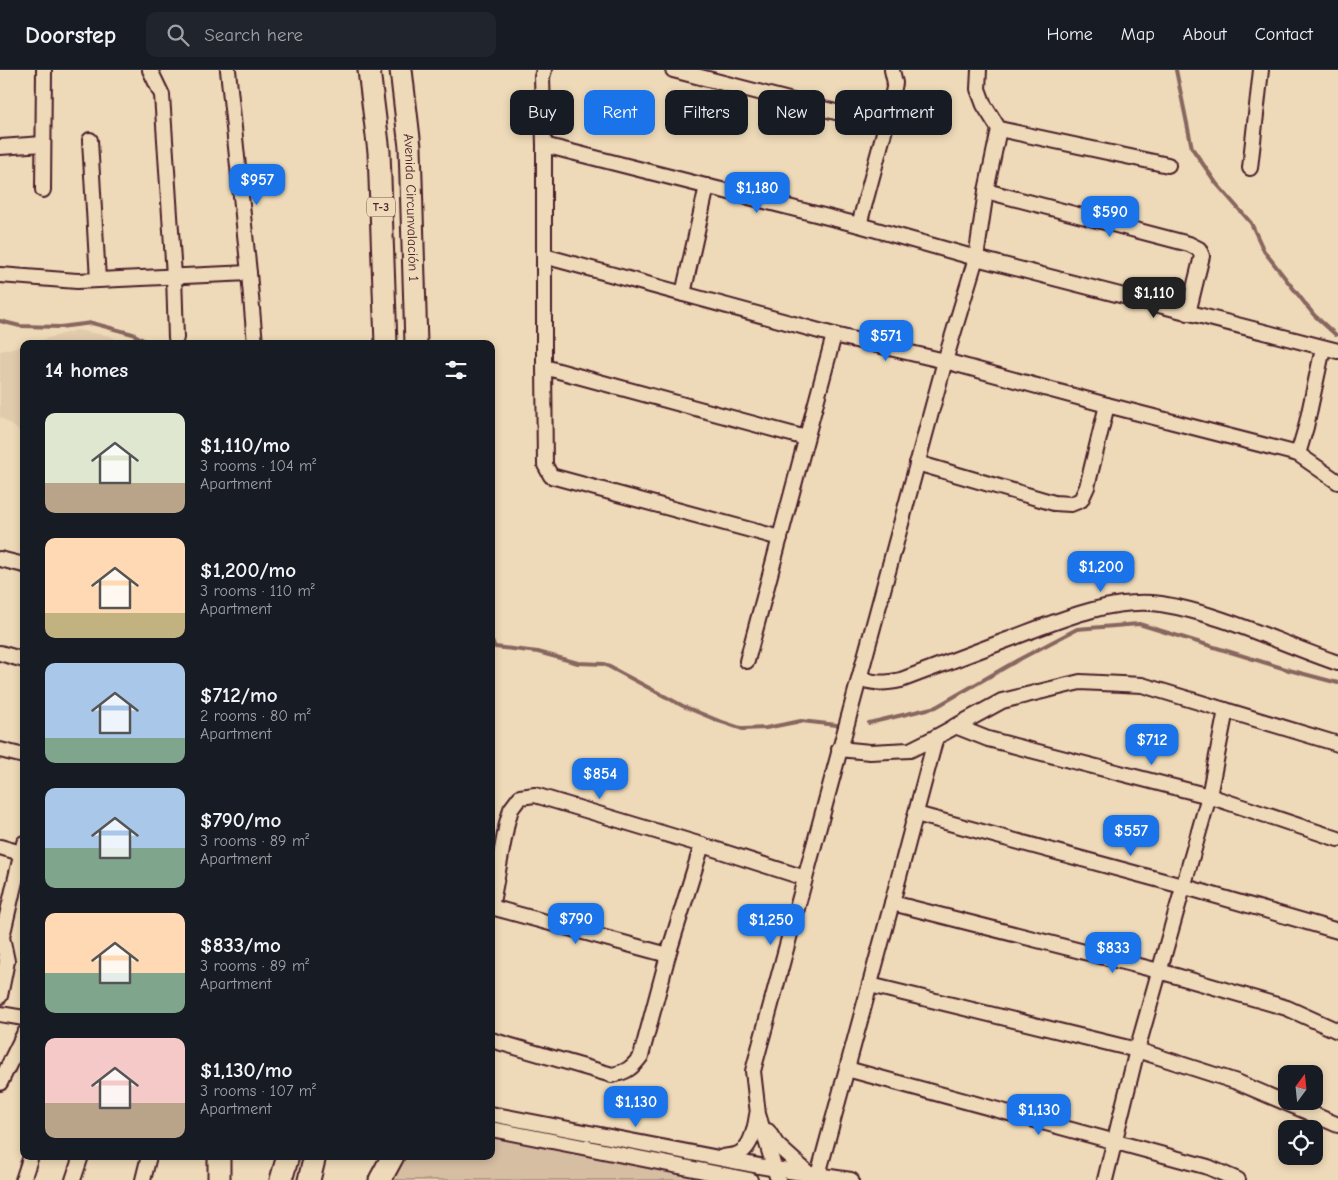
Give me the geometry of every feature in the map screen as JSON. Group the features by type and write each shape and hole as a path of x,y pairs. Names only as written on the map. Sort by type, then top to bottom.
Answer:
{"main road":[{"name":"T-3","path":"369,70 379,152 386,340"},
{"name":"Avenida Circunvalación 1","path":"402,70 410,147 416,340"},
{"path":"219,1160 219,1180"},
{"path":"281,1180 287,1160"},
{"path":"309,1180 314,1160"},
{"path":"380,1180 391,1160"}],"street":[{"path":"43,190 44,70"},
{"path":"150,70 162,95 174,276 176,338"},
{"path":"228,70 255,340"},
{"path":"544,70 542,77 545,465 551,476 780,538"},
{"path":"673,70 835,111"},
{"path":"892,70 895,82 893,90"},
{"path":"776,1174 758,1114 753,1071 917,463 976,258 986,191 999,129 984,105 978,89 979,70"},
{"path":"1250,168 1260,70"},
{"path":"999,129 1168,165"},
{"path":"859,225 883,135"},
{"path":"90,140 98,280"},
{"path":"0,147 44,144"},
{"path":"544,145 859,225 976,258 1338,351"},
{"path":"683,294 707,186"},
{"path":"986,191 1189,244 1199,249 1202,256 1188,313"},
{"path":"544,256 834,334 945,361 1298,454 1338,482"},
{"path":"0,276 77,281 249,273"},
{"path":"747,661 834,334"},
{"path":"1298,454 1306,427 1323,348"},
{"path":"544,367 806,438"},
{"path":"917,463 1054,502 1071,504 1081,500 1087,487 1107,405"},
{"path":"0,559 20,564"},
{"path":"858,679 884,683 901,680 1071,616 1107,607 1142,604 1159,604 1182,608 1231,622 1338,663"},
{"path":"0,653 20,659"},
{"path":"839,749 870,752 910,750 1002,700 1080,682 1142,685 1338,744"},
{"path":"1105,1180 1137,1050 1209,796 1226,710"},
{"path":"955,726 988,739 1209,796 1338,839"},
{"path":"813,1174 848,1069 936,737"},
{"path":"0,750 20,755"},
{"path":"495,885 506,823 511,809 520,797 535,795 805,878"},
{"path":"916,814 1182,886 1338,931"},
{"path":"495,1041 612,1075 632,1068 642,1056 668,954 702,845"},
{"path":"0,847 20,848"},
{"path":"0,996 7,961 1,938 20,857"},
{"path":"892,904 1159,971 1287,1008 1338,1031"},
{"path":"495,909 668,954"},
{"path":"870,985 1137,1050 1237,1082 1338,1125"},
{"path":"0,1014 20,1017"},
{"path":"0,1083 20,1042"},
{"path":"848,1069 1208,1167 1238,1180"},
{"path":"714,1158 735,1155 741,1152 752,1137 758,1114"},
{"path":"758,1114 777,1145 813,1174"},
{"path":"495,1115 714,1158 776,1174 813,1174 845,1180"},
{"path":"495,1130 744,1179"},
{"path":"23,1180 30,1160"},
{"path":"72,1180 80,1160"},
{"path":"143,1180 148,1160"}],"shaded area":[{"path":"77,330 110,336 118,340 41,340"},
{"path":"20,346 20,431 0,417 0,351"},
{"path":"495,1130 742,1180 380,1180 391,1160 495,1160"}],"waterway":[{"path":"1176,70 1192,148 1216,183 1251,223 1264,251 1314,315 1336,335"},
{"path":"0,321 20,326 60,327 92,323 133,334 143,340"},
{"path":"869,723 936,707 1077,629 1139,624 1338,683"},
{"path":"495,647 538,652 578,663 604,664 683,706 743,729 766,728 801,721 837,725"}]}
